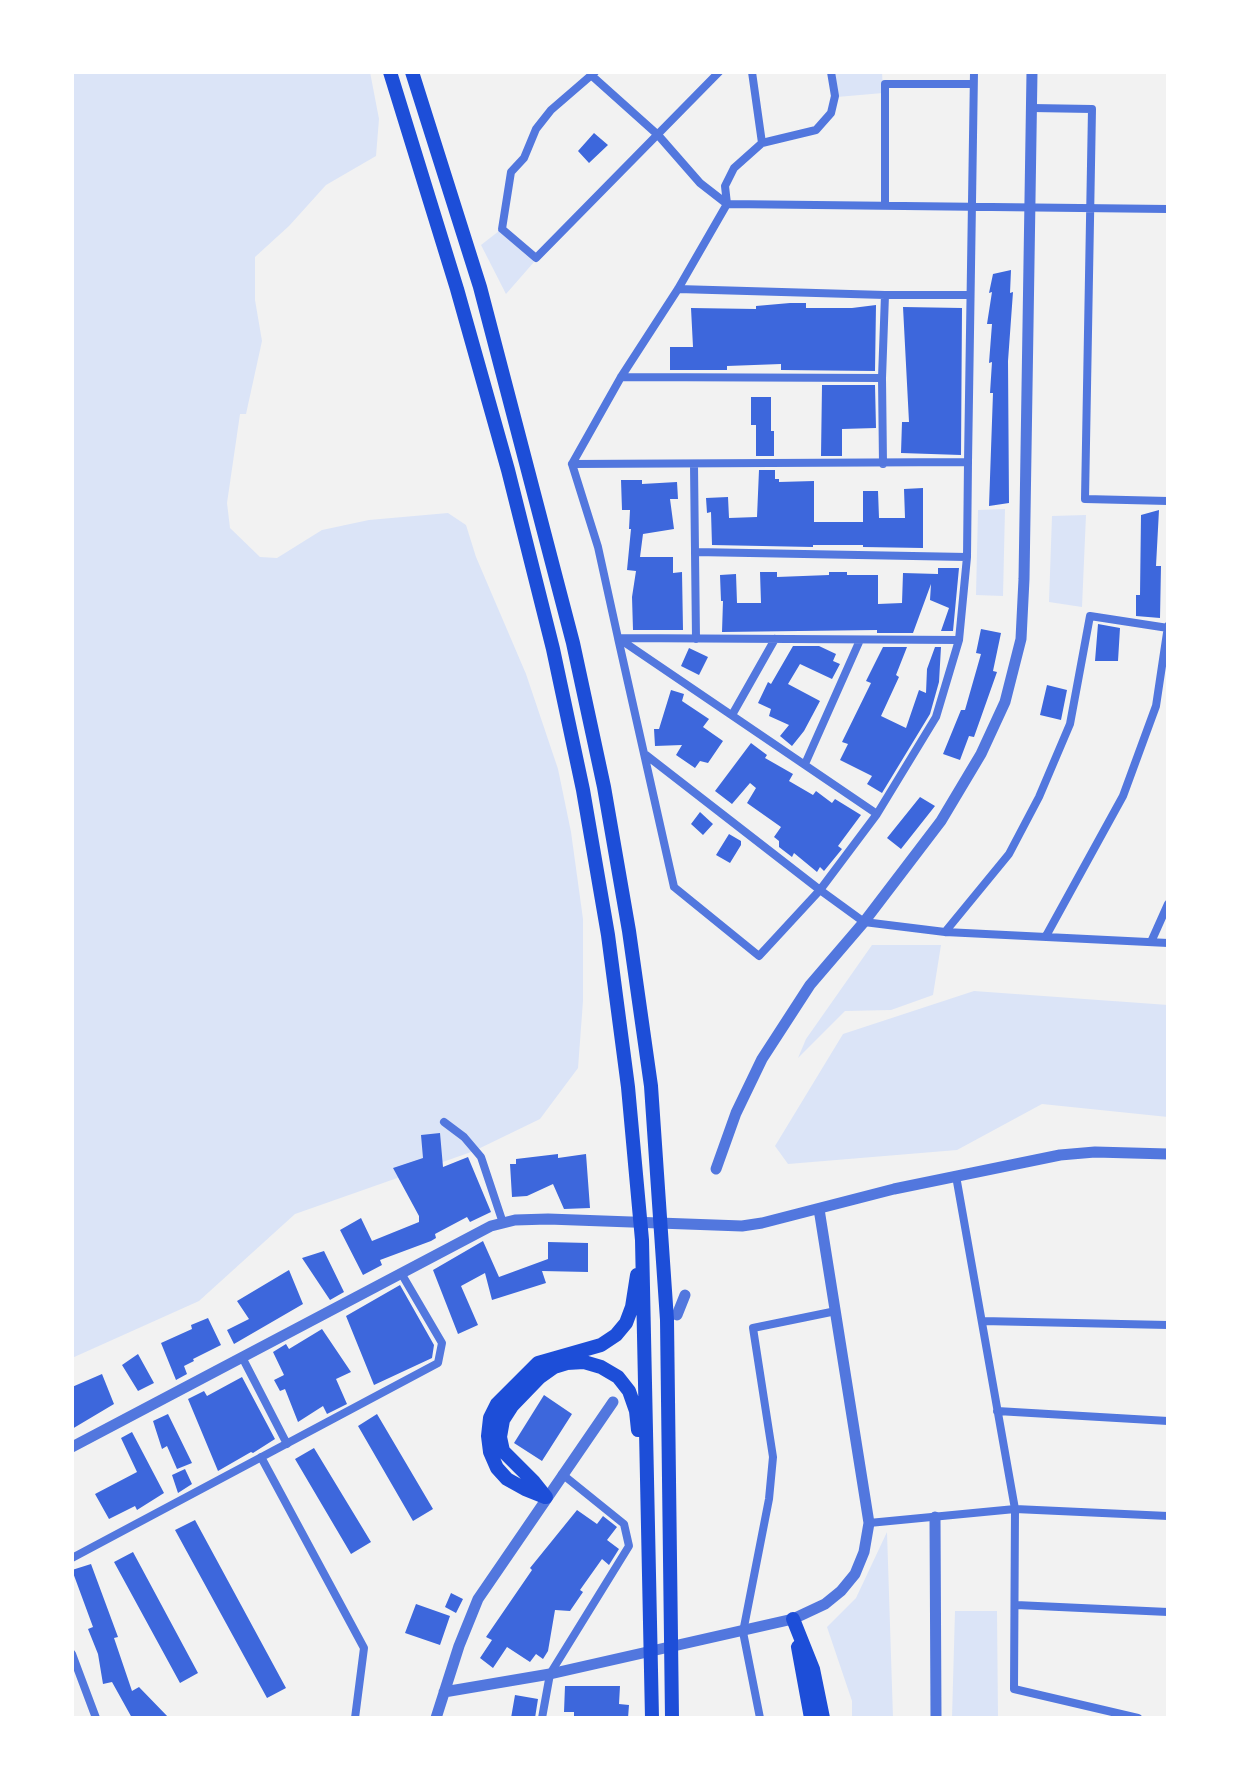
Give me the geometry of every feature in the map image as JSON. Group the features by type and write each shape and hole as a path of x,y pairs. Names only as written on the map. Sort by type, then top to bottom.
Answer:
{"highway":[{"path":"390,72 457,289 508,470 553,649 580,776 608,935 642,1240 652,1718"},
{"path":"412,72 480,287 573,643 604,787 629,931 651,1086 665,1276 672,1718"},
{"path":"546,1497 507,1479 497,1468 490,1452 490,1418 497,1404 538,1363 601,1345 616,1335 626,1323 632,1307 642,1240"},
{"path":"546,1497 503,1451 500,1437 503,1420 512,1406 554,1367 584,1362 601,1367 618,1377 629,1391 636,1411 650,1574"},
{"path":"793,1619 811,1718"},
{"path":"793,1619 813,1669 823,1718"},
{"path":"671,1666 681,1718"}],"street":[{"path":"719,72 658,135 536,258 502,229 511,172 524,158 536,129 551,110 593,74 658,135 700,183 727,204 1168,209"},
{"path":"752,72 762,143"},
{"path":"831,72 835,96 831,113 816,130 762,143 734,168 725,186 727,204 678,289 621,377 572,464 598,547 674,887 759,956 820,890 877,814 936,717 959,640 967,557 974,72"},
{"path":"716,1169 736,1113 762,1059 810,985 864,922 941,821 981,754 1005,702 1021,639 1024,572 1032,72"},
{"path":"885,204 885,84 973,84"},
{"path":"1032,108 1092,109 1085,499 1168,501"},
{"path":"678,289 970,295"},
{"path":"883,464 885,295"},
{"path":"621,377 882,378"},
{"path":"572,464 968,462"},
{"path":"694,465 696,639"},
{"path":"695,552 967,557"},
{"path":"945,932 1009,854 1039,797 1070,724 1090,616 1168,627 1156,706 1123,796 1046,936"},
{"path":"618,638 959,640"},
{"path":"618,638 877,814"},
{"path":"732,715 775,639"},
{"path":"805,764 860,640"},
{"path":"1156,706 1168,709"},
{"path":"646,755 864,922 945,932 1168,943"},
{"path":"1151,942 1168,904"},
{"path":"444,1122 464,1137 481,1157 503,1223"},
{"path":"72,1447 491,1226 548,1219 706,1225 762,1223 894,1189 1060,1155 1095,1152 1168,1154"},
{"path":"956,1176 1015,1509 1014,1689 1138,1718"},
{"path":"444,1692 550,1674 793,1619 825,1604 855,1574 864,1552 869,1523 819,1209"},
{"path":"72,1558 438,1363 442,1343 401,1273"},
{"path":"677,1315 685,1295"},
{"path":"760,1718 743,1632 769,1499 773,1457 753,1328 836,1311"},
{"path":"982,1321 1168,1325"},
{"path":"242,1357 287,1444"},
{"path":"436,1718 478,1599 613,1402"},
{"path":"997,1411 1168,1421"},
{"path":"261,1457 364,1648 355,1718"},
{"path":"542,1718 550,1674 629,1546 624,1524 562,1474"},
{"path":"869,1523 1015,1509 1168,1516"},
{"path":"935,1517 936,1718"},
{"path":"1016,1605 1168,1612"},
{"path":"72,1654 96,1718"}],"shaded area":[{"path":"72,72 370,72 379,119 376,156 326,185 289,226 255,257 255,300 262,341 246,414 240,414 227,503 230,528 260,557 277,558 322,530 369,520 448,513 466,525 476,557 526,674 558,769 571,832 583,919 583,1001 578,1068 540,1119 474,1151 295,1214 199,1301 72,1358"},
{"path":"834,72 882,72 883,93 837,97"},
{"path":"499,231 534,262 506,294 481,245"},
{"path":"1005,509 1003,596 976,595 978,510"},
{"path":"1086,515 1082,607 1049,602 1052,516"},
{"path":"872,945 941,945 933,995 891,1010 845,1011 798,1058 806,1039"},
{"path":"974,991 1168,1005 1168,1117 1042,1104 957,1150 788,1164 775,1146 843,1034"},
{"path":"887,1532 893,1718 852,1718 852,1701 827,1627 856,1598"},
{"path":"955,1611 997,1611 998,1718 952,1718"}],"building":[{"path":"594,133 608,145 589,163 578,151"},
{"path":"1011,270 1009,503 989,506 993,393 990,393 992,362 989,363 992,324 987,324 992,292 989,293 993,274"},
{"path":"806,303 806,308 876,305 875,371 781,370 781,364 727,366 727,370 670,370 670,347 693,347 691,308 756,309 756,306"},
{"path":"903,307 962,308 961,455 901,453 902,422 909,422"},
{"path":"822,385 875,385 876,428 842,429 842,456 821,456"},
{"path":"751,397 771,397 774,456 756,456 756,425 751,425"},
{"path":"759,470 775,470 775,479 779,482 814,481 814,522 863,522 863,491 878,491 879,518 905,518 904,489 923,488 923,548 712,545 711,512 707,513 706,498 728,497 729,518 757,517"},
{"path":"621,480 642,480 642,484 677,482 678,499 670,499 674,529 643,534 640,557 673,557 673,573 682,572 683,630 633,630 632,597 636,571 627,570 630,510 622,510"},
{"path":"1159,510 1156,566 1161,566 1160,618 1136,616 1136,595 1140,595 1141,515"},
{"path":"938,568 959,568 953,631 941,631 949,608 930,600 931,584 913,633 877,633 877,630 722,632 720,575 736,574 737,603 761,603 760,572 777,572 777,577 829,575 829,572 878,575 878,604 902,603 903,573 938,574"},
{"path":"1098,624 1120,628 1118,661 1095,661"},
{"path":"981,629 1001,633 993,671 997,672 974,737 969,736 960,760 943,754 961,710 965,710 981,654 976,653"},
{"path":"793,646 819,646 836,654 833,661 840,664 832,679 800,664 788,684 820,701 792,746 780,736 789,725 769,716 771,709 758,703 768,682 771,684"},
{"path":"883,647 907,647 896,675 899,677 881,716 906,728 919,690 926,693 927,669 935,647 941,647 939,682 930,714 882,793 867,784 872,776 840,760 848,744 842,742 871,683 866,681"},
{"path":"689,648 708,657 699,675 681,666"},
{"path":"1047,685 1067,690 1061,720 1040,715"},
{"path":"671,690 684,694 682,701 709,719 703,727 723,741 708,763 700,761 695,768 676,755 682,745 655,746 654,729 659,729"},
{"path":"751,743 767,755 765,758 793,774 789,781 813,795 816,791 832,803 835,799 861,815 838,846 842,849 824,871 820,867 817,872 794,853 792,857 779,847 779,841 774,837 781,827 747,803 756,788 750,783 732,804 715,791"},
{"path":"920,797 935,806 901,849 887,838"},
{"path":"700,812 713,824 703,835 691,824"},
{"path":"729,834 741,841 730,863 716,855"},
{"path":"440,1133 443,1167 468,1157 491,1212 470,1222 467,1217 435,1234 436,1238 431,1241 380,1260 382,1265 363,1275 340,1230 361,1218 372,1241 419,1222 419,1216 393,1168 423,1158 421,1135"},
{"path":"558,1154 558,1158 586,1154 590,1208 564,1209 553,1184 527,1196 512,1197 510,1164 516,1164 516,1159"},
{"path":"483,1241 499,1277 548,1259 548,1242 588,1243 588,1272 542,1271 546,1283 492,1300 485,1273 461,1286 478,1325 458,1334 433,1270"},
{"path":"324,1251 344,1292 330,1300 302,1258"},
{"path":"289,1270 303,1304 234,1344 227,1330 249,1319 237,1301"},
{"path":"400,1285 434,1345 432,1358 374,1385 346,1316"},
{"path":"208,1318 221,1345 184,1366 187,1374 176,1380 161,1343"},
{"path":"322,1329 351,1372 336,1379 347,1404 327,1414 323,1406 298,1422 285,1389 280,1391 274,1380 284,1375 273,1352 286,1344 289,1349"},
{"path":"138,1354 154,1383 138,1391 122,1365"},
{"path":"102,1374 114,1404 72,1429 72,1387"},
{"path":"242,1377 275,1439 218,1471 188,1399 204,1391 207,1396"},
{"path":"544,1395 572,1414 542,1461 514,1443"},
{"path":"168,1414 192,1463 177,1469 167,1446 162,1449 153,1421"},
{"path":"377,1414 433,1509 413,1521 358,1426"},
{"path":"132,1432 164,1493 137,1510 135,1506 109,1519 95,1494 137,1472 121,1438"},
{"path":"314,1448 371,1542 351,1554 295,1459"},
{"path":"185,1469 192,1484 178,1493 172,1475"},
{"path":"577,1510 597,1524 603,1516 617,1527 607,1540 619,1549 609,1565 602,1559 580,1590 583,1592 570,1611 555,1610 548,1651 543,1659 536,1654 530,1662 507,1647 493,1668 480,1658 492,1640 486,1637 532,1570 530,1568"},
{"path":"195,1520 286,1688 267,1698 175,1530"},
{"path":"133,1552 198,1673 180,1683 114,1562"},
{"path":"91,1564 118,1637 114,1638 132,1691 139,1687 169,1718 132,1718 112,1682 103,1684 98,1654 88,1629 93,1627 72,1570"},
{"path":"451,1593 463,1599 456,1613 445,1607"},
{"path":"416,1604 450,1616 440,1645 405,1633"},
{"path":"565,1686 620,1686 619,1704 629,1705 628,1718 574,1718 574,1712 564,1712"},
{"path":"515,1695 538,1699 535,1718 511,1718"}]}
